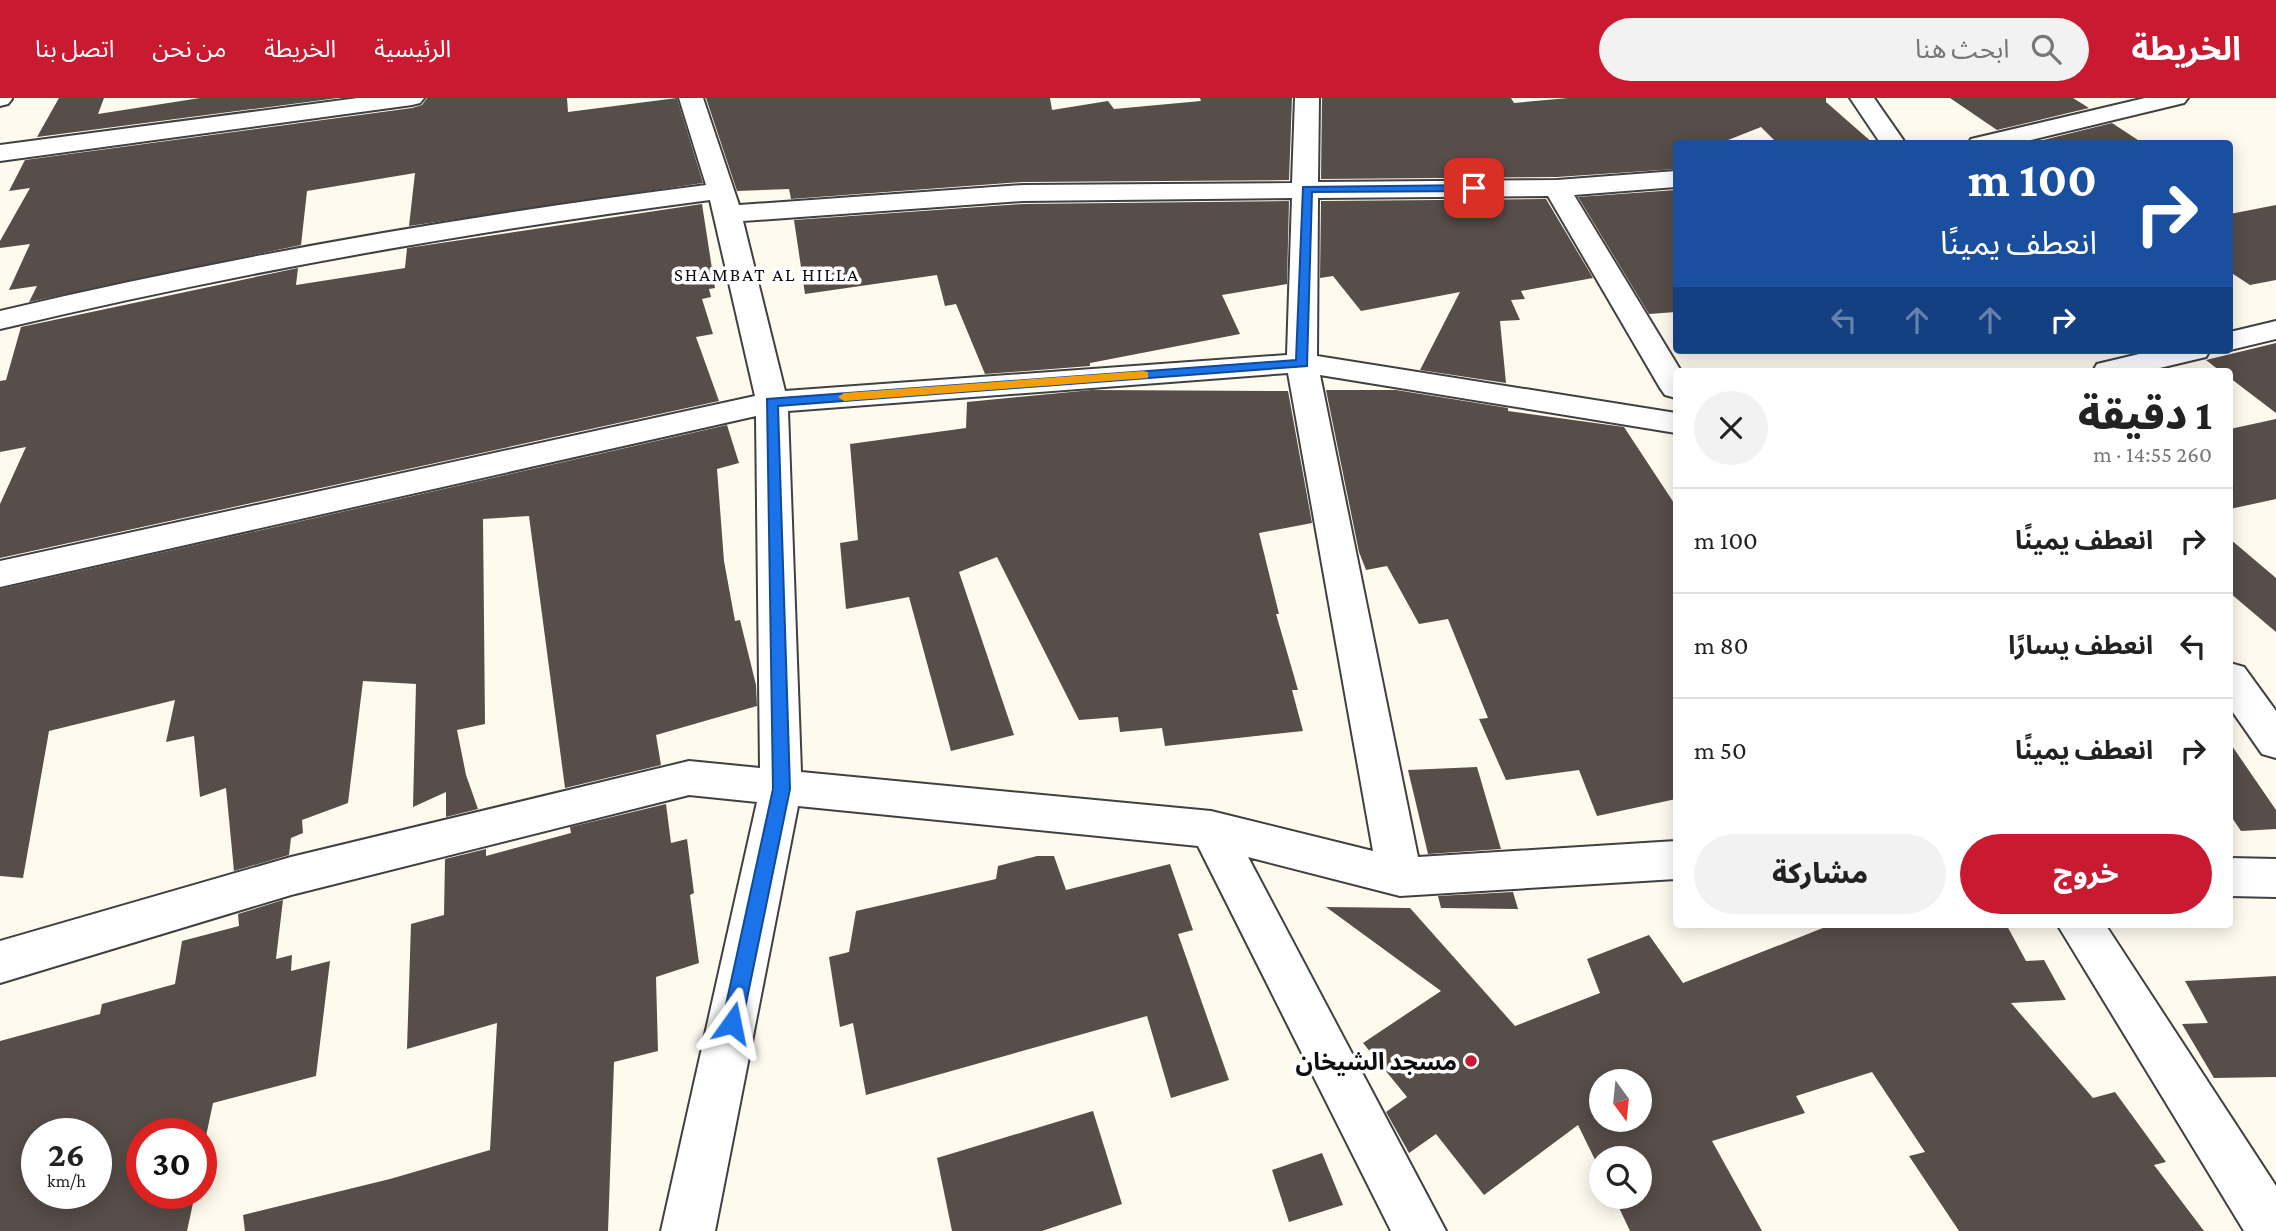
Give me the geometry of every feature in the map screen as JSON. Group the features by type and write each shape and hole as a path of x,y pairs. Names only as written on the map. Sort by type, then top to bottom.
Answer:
{"street":[{"path":"0,153 412,98"},
{"path":"688,1231 781,789 772,402 724,203 691,98"},
{"path":"1307,98 1302,363 1400,877"},
{"path":"1862,98 1891,140"},
{"path":"1997,140 2176,98"},
{"path":"0,320 118,292 535,215 724,203 1023,193 1558,188 1673,179"},
{"path":"1558,188 1673,383"},
{"path":"2233,340 2276,330"},
{"path":"2120,368 2173,354"},
{"path":"0,574 772,402 1302,363 1673,423"},
{"path":"2233,682 2276,742"},
{"path":"0,962 291,876 689,778 1211,829 1400,877 1673,860"},
{"path":"1211,829 1419,1231"},
{"path":"2233,877 2276,878"},
{"path":"2083,928 2274,1231"}],"building":[{"path":"59,98 104,98 98,114 200,98 338,98 37,137"},
{"path":"427,98 567,98 568,112 677,98 703,183 409,226 415,173 307,191 301,245 29,302 37,286 9,290 30,244 0,248 0,241 30,188 9,191 25,160 412,108 422,105"},
{"path":"706,98 1050,98 1052,110 1108,101 1114,109 1201,101 1200,98 1292,98 1289,180 1023,182 791,199 789,189 737,191"},
{"path":"1322,98 1511,98 1514,103 1568,98 1826,98 1826,102 1869,140 1774,140 1761,127 1728,140 1673,140 1673,169 1557,177 1321,179"},
{"path":"1950,98 2073,98 2089,108 1997,130"},
{"path":"2112,123 2138,140 2043,140"},
{"path":"1673,190 1673,312 1649,314 1578,197"},
{"path":"1546,199 1593,278 1521,291 1525,299 1511,300 1520,320 1500,321 1506,383 1420,370 1460,292 1361,311 1333,276 1320,278 1321,201"},
{"path":"1289,201 1287,284 1222,295 1240,334 1090,363 1090,366 985,374 956,304 945,306 937,275 805,294 794,220 1023,204"},
{"path":"702,204 715,288 709,289 711,297 702,299 713,334 696,337 719,401 0,558 0,504 26,447 0,452 0,381 6,380 21,327 298,268 296,285 405,268 407,248"},
{"path":"2276,205 2276,280 2250,285 2233,274 2233,213"},
{"path":"2276,343 2276,413 2233,380 2233,368 2216,368 2206,360"},
{"path":"1092,390 1288,391 1312,523 1259,533 1279,614 1276,614 1298,690 1292,690 1303,731 1165,746 1162,728 1120,732 1118,717 1079,720 997,557 959,572 1014,735 951,751 909,597 846,609 840,543 858,540 850,444 966,428 967,402"},
{"path":"1326,390 1396,390 1508,408 1508,411 1624,427 1673,501 1673,800 1597,816 1579,770 1506,780 1479,719 1488,718 1448,619 1419,624 1387,566 1366,570 1359,552"},
{"path":"2276,419 2276,499 2233,508 2233,428"},
{"path":"727,425 739,463 717,469 724,561 735,621 740,620 756,685 757,706 656,735 661,765 565,788 529,516 483,519 485,724 457,730 466,775 478,809 446,817 446,792 413,807 416,684 363,681 348,803 302,820 303,833 291,838 289,855 234,871 226,788 200,797 194,736 166,742 175,700 49,731 23,878 0,876 0,589"},
{"path":"2233,542 2276,578 2276,632 2233,596"},
{"path":"2233,747 2276,810 2276,829 2241,831 2233,819"},
{"path":"1477,767 1501,849 1428,854 1408,770"},
{"path":"666,804 671,843 687,839 694,893 690,895 699,963 656,977 658,1051 614,1062 608,1231 245,1231 243,1215 390,1179 490,1150 497,1023 407,1049 411,924 444,915 445,859 486,849 486,856 571,833 570,827"},
{"path":"1037,856 1054,856 1066,890 1170,864 1193,930 1178,934 1229,1080 1171,1098 1147,1016 866,1095 853,1023 840,1027 829,957 849,952 856,911 996,879 998,866"},
{"path":"1513,892 1518,909 1441,908 1438,896"},
{"path":"283,900 276,959 292,955 291,971 330,961 316,1076 213,1103 210,1118 126,1118 126,1209 192,1209 187,1231 0,1231 0,1041 100,1014 102,1004 175,984 182,941 239,926 238,914"},
{"path":"1326,907 1410,908 1515,1026 1600,993 1587,959 1649,935 1683,983 1823,928 2008,928 2026,961 2044,960 2066,1000 2011,1003 2093,1098 2115,1092 2166,1162 2154,1165 2204,1231 1959,1231 1909,1156 1925,1152 1872,1072 1796,1096 1805,1113 1712,1141 1762,1231 1630,1231 1620,1209 1652,1209 1652,1146 1589,1147 1578,1125 1484,1195 1436,1134 1409,1153 1386,1112 1407,1097 1363,1043 1441,991"},
{"path":"2276,976 2276,1077 2214,1078 2182,1024 2208,1023 2185,981"},
{"path":"1093,1111 1122,1204 1042,1231 952,1231 937,1158"},
{"path":"1322,1153 1343,1205 1289,1222 1272,1170"}],"slow traffic":[{"path":"844,397 1143,375"}],"place":[{"name":"مسجد الشيخان","path":"1471,1061"}],"district":[{"name":"SHAMBAT AL HILLA","path":"767,274"}],"route":[{"path":"732,1023 781,789 772,402 1302,363 1307,189 1474,188"}]}
